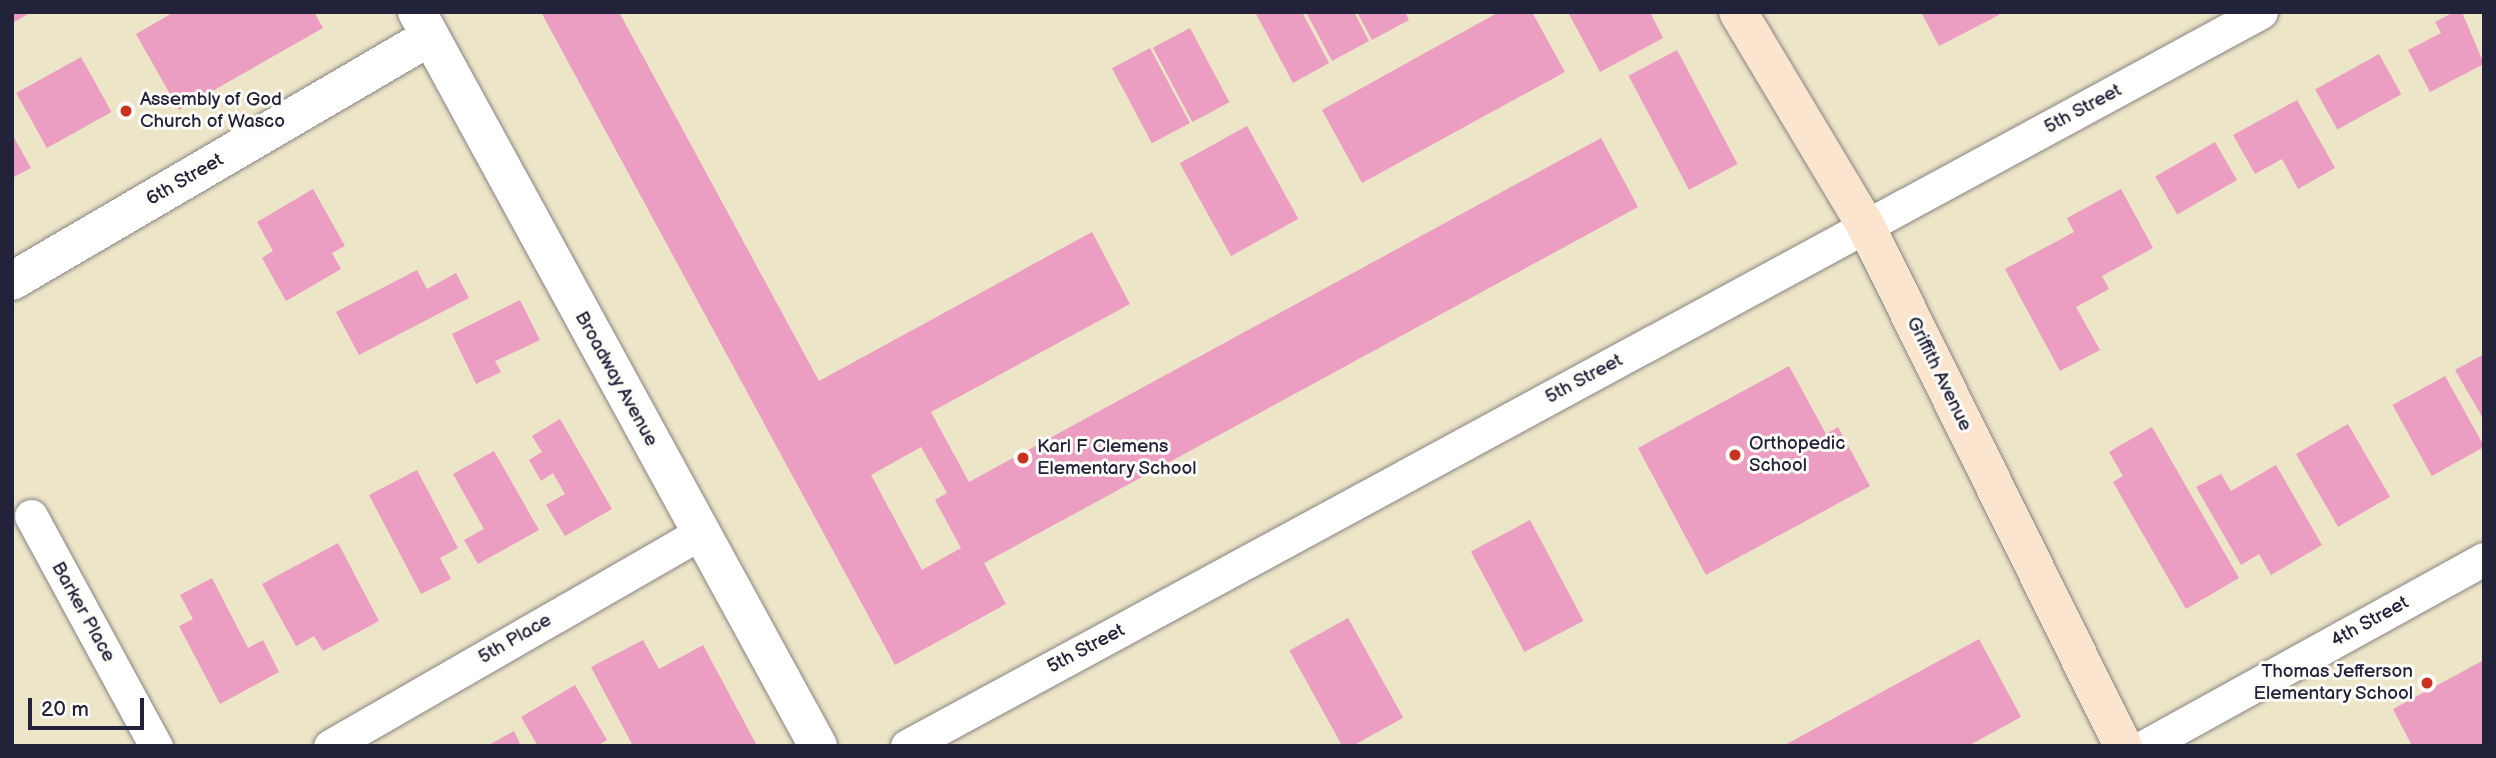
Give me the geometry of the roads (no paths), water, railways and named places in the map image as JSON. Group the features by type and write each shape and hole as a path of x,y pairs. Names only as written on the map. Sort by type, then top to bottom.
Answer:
{"main road":[{"name":"Griffith Avenue","path":"1738,12 1866,226 2123,746"}],"street":[{"name":"5th Street","path":"907,746 2261,12"},
{"name":"6th Street","path":"12,281 423,25"},
{"name":"Broadway Avenue","path":"423,25 818,746"},
{"name":"Barker Place","path":"31,516 156,746"},
{"name":"5th Place","path":"330,746 700,533"},
{"name":"4th Street","path":"2145,746 2484,559"}],"place":[{"name":"Assembly of God Church of Wasco","path":"126,111"},
{"name":"Orthopedic School","path":"1735,455"},
{"name":"Karl F Clemens Elementary School","path":"1023,458"},
{"name":"Thomas Jefferson Elementary School","path":"2427,683"}]}
